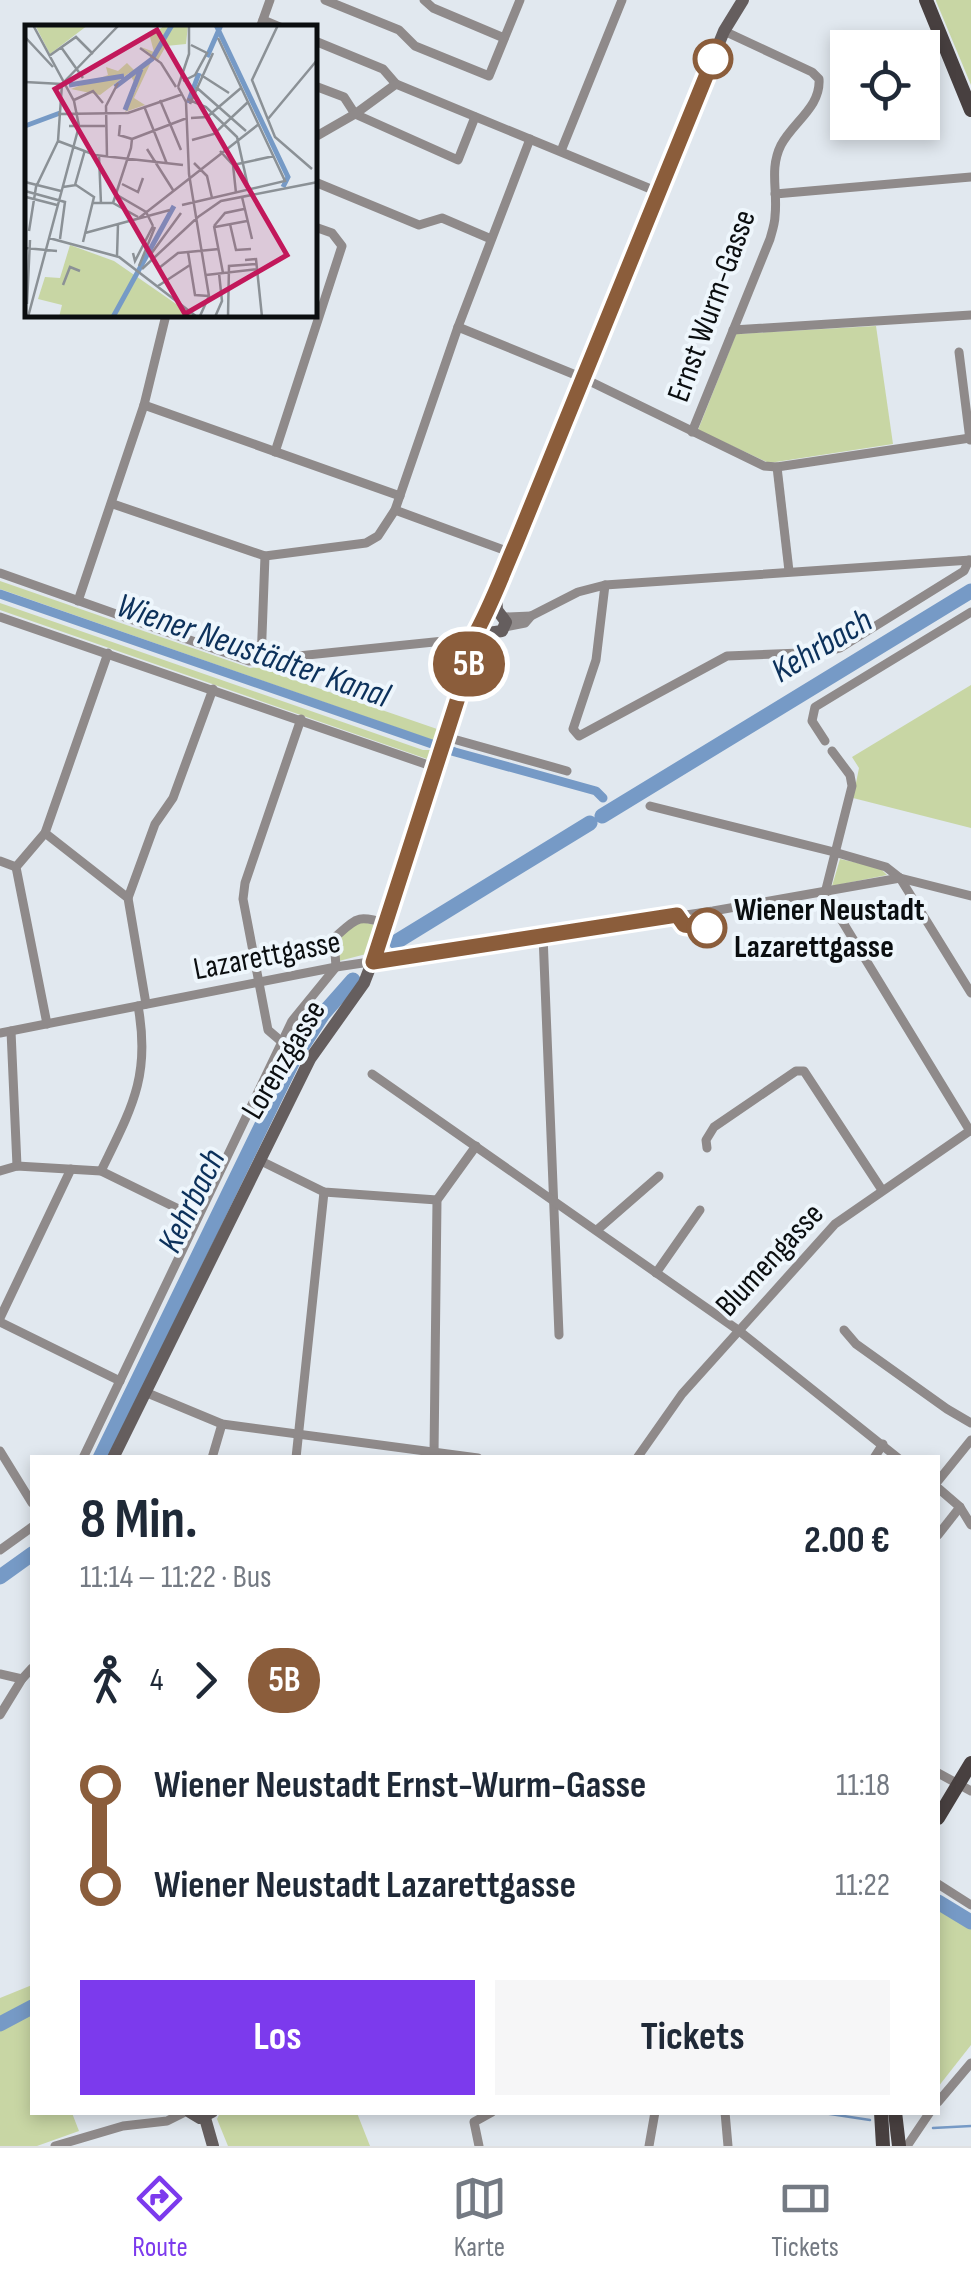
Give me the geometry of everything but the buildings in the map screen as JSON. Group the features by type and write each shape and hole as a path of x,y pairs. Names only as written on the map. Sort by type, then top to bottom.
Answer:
{"main road":[{"path":"926,0 971,110"},
{"path":"940,1816 964,1787 971,1764"},
{"path":"880,2115 883,2146"},
{"path":"895,2115 899,2146"}],"street":[{"path":"261,24 270,0"},
{"path":"325,0 399,30 415,46 489,76 520,0"},
{"path":"424,0 433,8 504,38"},
{"path":"560,151 622,0"},
{"path":"0,573 261,662 456,640 473,643 494,620 496,590 724,31 743,0"},
{"name":"Ernst Wurm-Gasse","path":"692,432 770,239 776,216 773,166 778,149 820,92 819,79 812,72 724,31"},
{"path":"318,42 383,69 396,84 658,192"},
{"path":"318,134 396,84"},
{"path":"318,87 344,97 355,114 458,160 475,117"},
{"path":"112,504 266,556 366,543 378,536 395,510 458,327 530,139"},
{"path":"775,194 971,177"},
{"path":"318,183 419,224 442,218 491,239"},
{"path":"275,452 342,246 339,239 318,228"},
{"path":"734,330 971,315"},
{"path":"78,601 144,405 165,318"},
{"path":"458,327 582,378 764,466 777,467 970,440 958,352"},
{"path":"144,405 400,496"},
{"path":"777,467 789,571"},
{"path":"395,510 512,552"},
{"path":"261,662 266,556"},
{"path":"494,620 525,623 531,616 578,592 605,585 970,560"},
{"path":"605,585 596,660 573,729 579,736 727,656 826,652 840,648 964,571 970,560"},
{"path":"825,740 812,721 815,706 971,612"},
{"path":"1,619 438,765"},
{"name":"Lorenzgasse","path":"114,1455 310,1059 358,994 373,962 438,765 473,643"},
{"path":"16,867 45,832 108,653"},
{"path":"101,1171 134,1102 143,1070 142,1005 128,898 155,824 173,798 213,688"},
{"path":"282,1042 268,1030 243,899 245,883 301,719"},
{"path":"445,738 567,772"},
{"path":"834,755 850,775 852,786 825,893 970,1130"},
{"path":"650,806 886,867 900,878 971,993"},
{"path":"45,832 128,898"},
{"path":"0,862 16,867"},
{"path":"16,867 47,1024"},
{"path":"900,878 971,896"},
{"name":"Lazarettgasse","path":"0,1033 336,967 825,893 900,878"},
{"path":"84,1455 282,1042 304,1005 336,967 334,938 357,918 365,916 387,924"},
{"path":"544,936 559,1334"},
{"path":"12,1031 18,1166"},
{"path":"707,1148 706,1140 714,1127 796,1070 804,1071 882,1190"},
{"path":"372,1074 738,1330 895,1455"},
{"name":"Blumengasse","path":"639,1455 682,1394 834,1224 970,1130"},
{"path":"145,1392 222,1424 434,1455 437,1200 476,1146"},
{"path":"258,1160 324,1192 437,1200"},
{"path":"0,1170 18,1166 101,1171 197,1218"},
{"path":"71,1169 0,1320 120,1381"},
{"path":"597,1230 658,1176"},
{"path":"296,1455 324,1192"},
{"path":"656,1273 700,1210"},
{"path":"844,1330 856,1344 946,1410 971,1423"},
{"path":"213,1455 222,1424"},
{"path":"940,1482 971,1440"},
{"path":"876,1455 884,1444"},
{"path":"0,1450 30,1500"},
{"path":"940,1487 960,1506 971,1525"},
{"path":"940,1532 960,1506"},
{"path":"0,1550 30,1528"},
{"path":"0,1716 30,1670"},
{"path":"0,1674 22,1680"},
{"path":"940,1773 964,1787"},
{"path":"940,1885 971,1905"},
{"path":"940,2100 971,2063"},
{"path":"55,2146 123,2126 166,2121 180,2115"},
{"path":"208,2115 213,2146"},
{"path":"478,2146 474,2122 487,2115"},
{"path":"649,2146 654,2115"},
{"path":"724,2115 728,2146"},
{"path":"907,2146 928,2115"}],"green space":[{"path":"971,0 971,85 936,1"},
{"path":"876,326 893,444 769,463 698,430 736,334"},
{"path":"0,581 250,668 283,664 283,676 440,730 435,741 0,589"},
{"path":"0,603 423,750 434,750 427,759 0,610"},
{"path":"971,685 971,828 853,798 859,768 852,757"},
{"path":"840,859 880,868 887,875 832,886"},
{"path":"359,921 379,926 370,953 339,961 337,940"},
{"path":"940,1896 971,1915 971,2045 940,2084"},
{"path":"30,1986 30,2006 0,2022 0,1998"},
{"path":"30,2012 30,2115 73,2115 79,2131 37,2146 0,2146 0,2028"},
{"path":"219,2115 358,2115 370,2146 228,2146 217,2119"}],"waterway":[{"name":"Kehrbach","path":"602,816 971,591"},
{"name":"Wiener Neustädter Kanal","path":"0,594 455,752 596,791 603,798"},
{"name":"Kehrbach","path":"396,942 590,823"},
{"name":"Kehrbach","path":"101,1455 294,1059 323,1014 353,980"},
{"name":"Kehrbach","path":"0,1577 30,1555"},
{"path":"940,1903 971,1922"},
{"path":"0,2024 30,2008"},
{"path":"837,2115 870,2120"},
{"path":"933,2128 971,2126"}],"bus line":[{"name":"5B","path":"707,928 684,925 677,915 373,962 474,648 473,638 488,612 490,598 713,59"}],"place":[{"name":"Wiener Neustadt Lazarettgasse","path":"707,928"}]}
